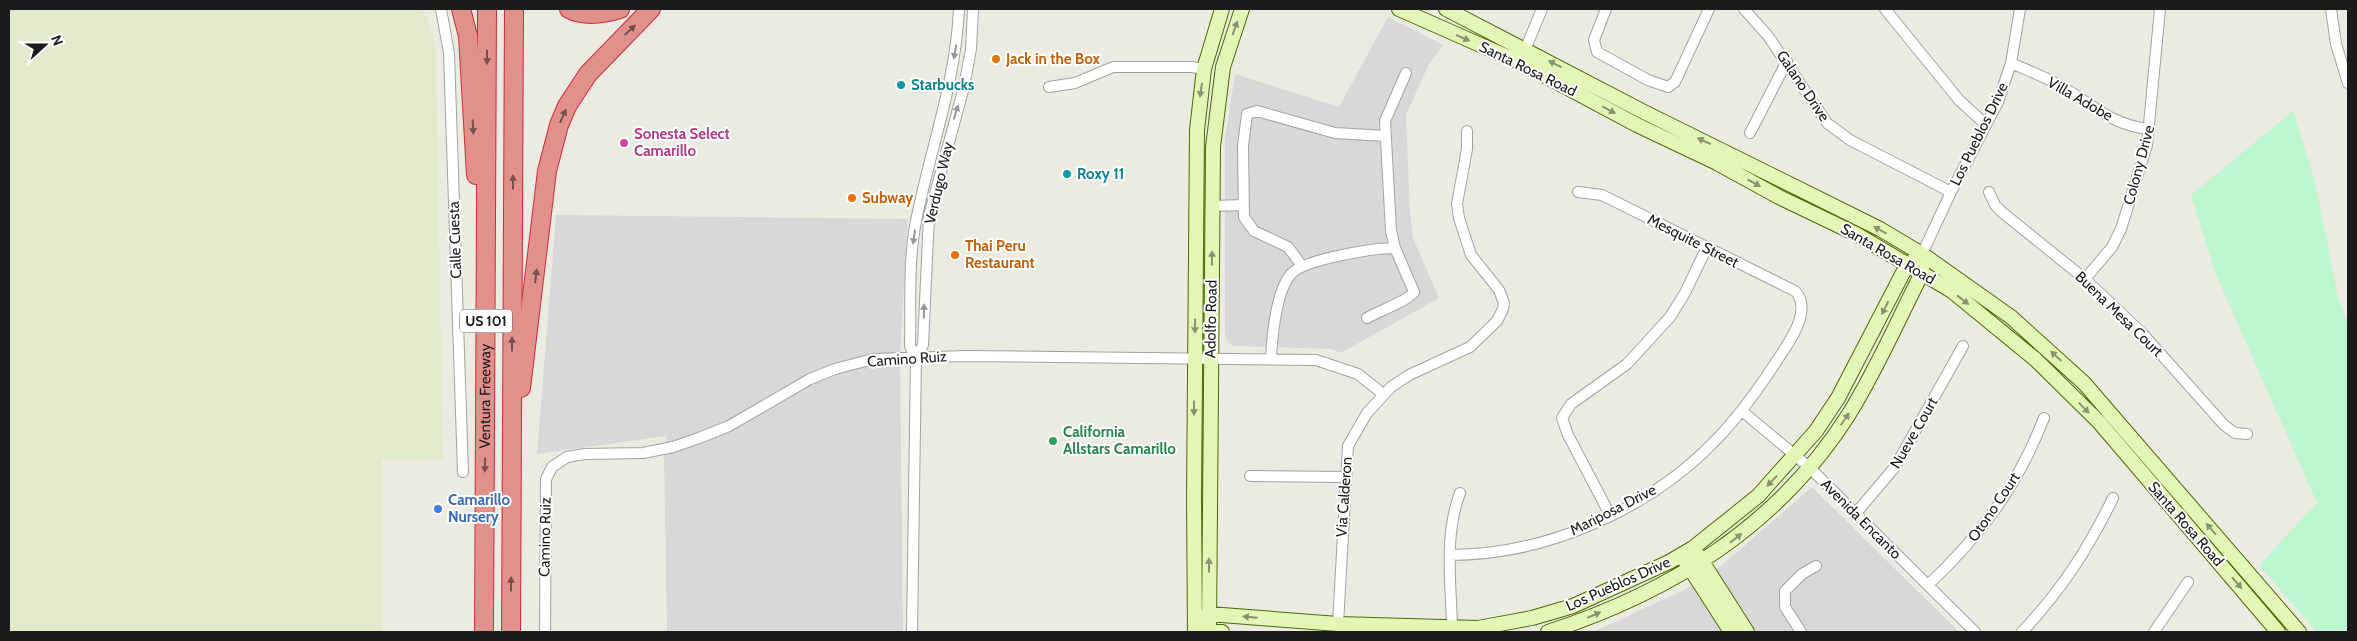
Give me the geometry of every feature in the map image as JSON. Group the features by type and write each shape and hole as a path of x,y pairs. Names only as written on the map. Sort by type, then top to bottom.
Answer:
{"highway":[{"path":"461,9 468,36 475,168 486,280"},
{"name":"Ventura Freeway","path":"484,632 487,9"},
{"name":"Ventura Freeway","path":"510,632 514,9"},
{"path":"569,9 589,14 609,13 620,9"},
{"path":"512,463 547,171 557,133 567,106 588,74 651,9"}],"street":[{"name":"Calle Cuesta","path":"441,9 449,53 462,472"},
{"name":"Verdugo Way","path":"912,632 916,358 910,346 912,250 920,201 955,52 958,9"},
{"name":"Verdugo Way","path":"916,358 923,345 928,216 964,88 971,49 973,9"},
{"name":"Adolfo Road","path":"1206,630 1194,359 1197,130 1204,69 1222,9"},
{"name":"Adolfo Road","path":"1209,614 1212,158 1215,118 1223,67 1242,9"},
{"name":"Santa Rosa Road","path":"1399,9 1519,62 1637,125 1717,163 1779,197 1856,234 1952,291 1999,328 2066,389 2098,422 2278,632"},
{"name":"Santa Rosa Road","path":"1446,9 1872,225 1922,254 2010,317 2084,383 2299,632"},
{"path":"1525,50 1542,9"},
{"path":"1606,9 1594,40 1597,52 1648,80 1668,86 1676,82 1709,9"},
{"name":"Galano Drive","path":"1744,9 1768,36 1786,61 1826,123 1850,140 1951,192"},
{"path":"1885,9 1959,100 1985,124"},
{"name":"Los Pueblos Drive","path":"1548,632 1621,604 1697,566 1762,516 1809,467 1848,415 1870,378 1922,273 1922,254 1985,124 1998,102 2011,63 2020,9"},
{"name":"Colony Drive","path":"2085,279 2112,247 2121,229 2147,145 2160,9"},
{"path":"2331,9 2336,44 2348,83"},
{"path":"1750,133 1786,61"},
{"name":"Villa Adobe","path":"2011,63 2058,84 2110,118 2126,125 2150,129"},
{"path":"1049,87 1075,83 1113,67 1192,67 1204,69"},
{"path":"1367,318 1413,294 1413,287 1395,248 1390,228 1386,136 1386,119 1406,73"},
{"path":"1302,266 1285,245 1252,229 1244,217 1243,140 1246,116 1250,111 1257,111 1338,134 1386,136"},
{"name":"Via Calderon","path":"1338,624 1348,446 1367,413 1383,394 1409,375 1470,347 1497,321 1503,309 1503,296 1470,254 1459,218 1457,204 1467,148 1467,131"},
{"name":"Mesquite Street","path":"1578,192 1602,195 1794,291 1802,301"},
{"name":"Buena Mesa Court","path":"1989,192 1995,205 2003,213 2085,279 2143,334 2224,425 2236,433 2247,434"},
{"path":"1213,206 1243,205"},
{"path":"1610,515 1568,435 1562,418 1571,404 1627,364 1670,317 1685,293 1706,247"},
{"path":"1271,360 1273,328 1285,285 1291,273 1302,266 1340,256 1395,248"},
{"name":"Los Pueblos Drive","path":"1206,630 1209,614 1338,624 1454,630 1498,625 1573,606 1688,552 1758,496 1796,456 1816,431 1838,398 1907,265 1922,254"},
{"name":"Mariposa Drive","path":"1450,555 1474,555 1538,543 1610,515 1666,483 1689,465 1742,411 1790,340 1802,311 1802,301"},
{"name":"Nueve Court","path":"1856,513 1895,467 1963,346"},
{"name":"Camino Ruiz","path":"544,632 546,479 552,467 558,462 574,455 631,454 673,447 729,426 787,391 836,369 873,359 973,356 1316,360 1334,365 1367,380 1383,394"},
{"name":"Avenida Encanto","path":"1742,411 1809,467 1975,632"},
{"name":"Otono Court","path":"1928,586 1978,534 1998,506 2031,448 2044,418"},
{"path":"1250,476 1345,477"},
{"path":"1454,630 1450,555 1454,510 1460,493"},
{"path":"2022,632 2066,581 2090,544 2113,498"},
{"path":"1688,552 1730,606 1747,632"},
{"path":"1697,566 1718,613 1730,632"},
{"path":"1801,632 1785,607 1785,591 1802,574 1816,566"},
{"path":"2154,632 2188,582"},
{"path":"1718,613 1730,606"}],"shaded area":[{"path":"1388,17 1443,45 1429,64 1406,115 1410,212 1413,238 1439,298 1341,353 1332,349 1233,346 1227,340 1225,332 1225,138 1235,74 1339,107"},
{"path":"556,215 908,219 900,353 903,632 667,632 664,457 666,436 537,454"},
{"path":"1812,487 1959,632 1593,632 1684,590 1721,566"}],"green space":[{"path":"9,9 422,9 436,49 443,460 382,460 382,632 9,632"},
{"path":"2293,111 2315,181 2338,296 2348,325 2348,632 2317,632 2259,565 2317,503 2216,275 2191,195"}],"place":[{"name":"Jack in the Box","path":"996,59"},
{"name":"Starbucks","path":"901,85"},
{"name":"Sonesta Select Camarillo","path":"624,143"},
{"name":"Roxy 11","path":"1067,174"},
{"name":"Subway","path":"852,198"},
{"name":"Thai Peru Restaurant","path":"955,255"},
{"name":"California Allstars Camarillo","path":"1053,441"},
{"name":"Camarillo Nursery","path":"438,509"}]}
